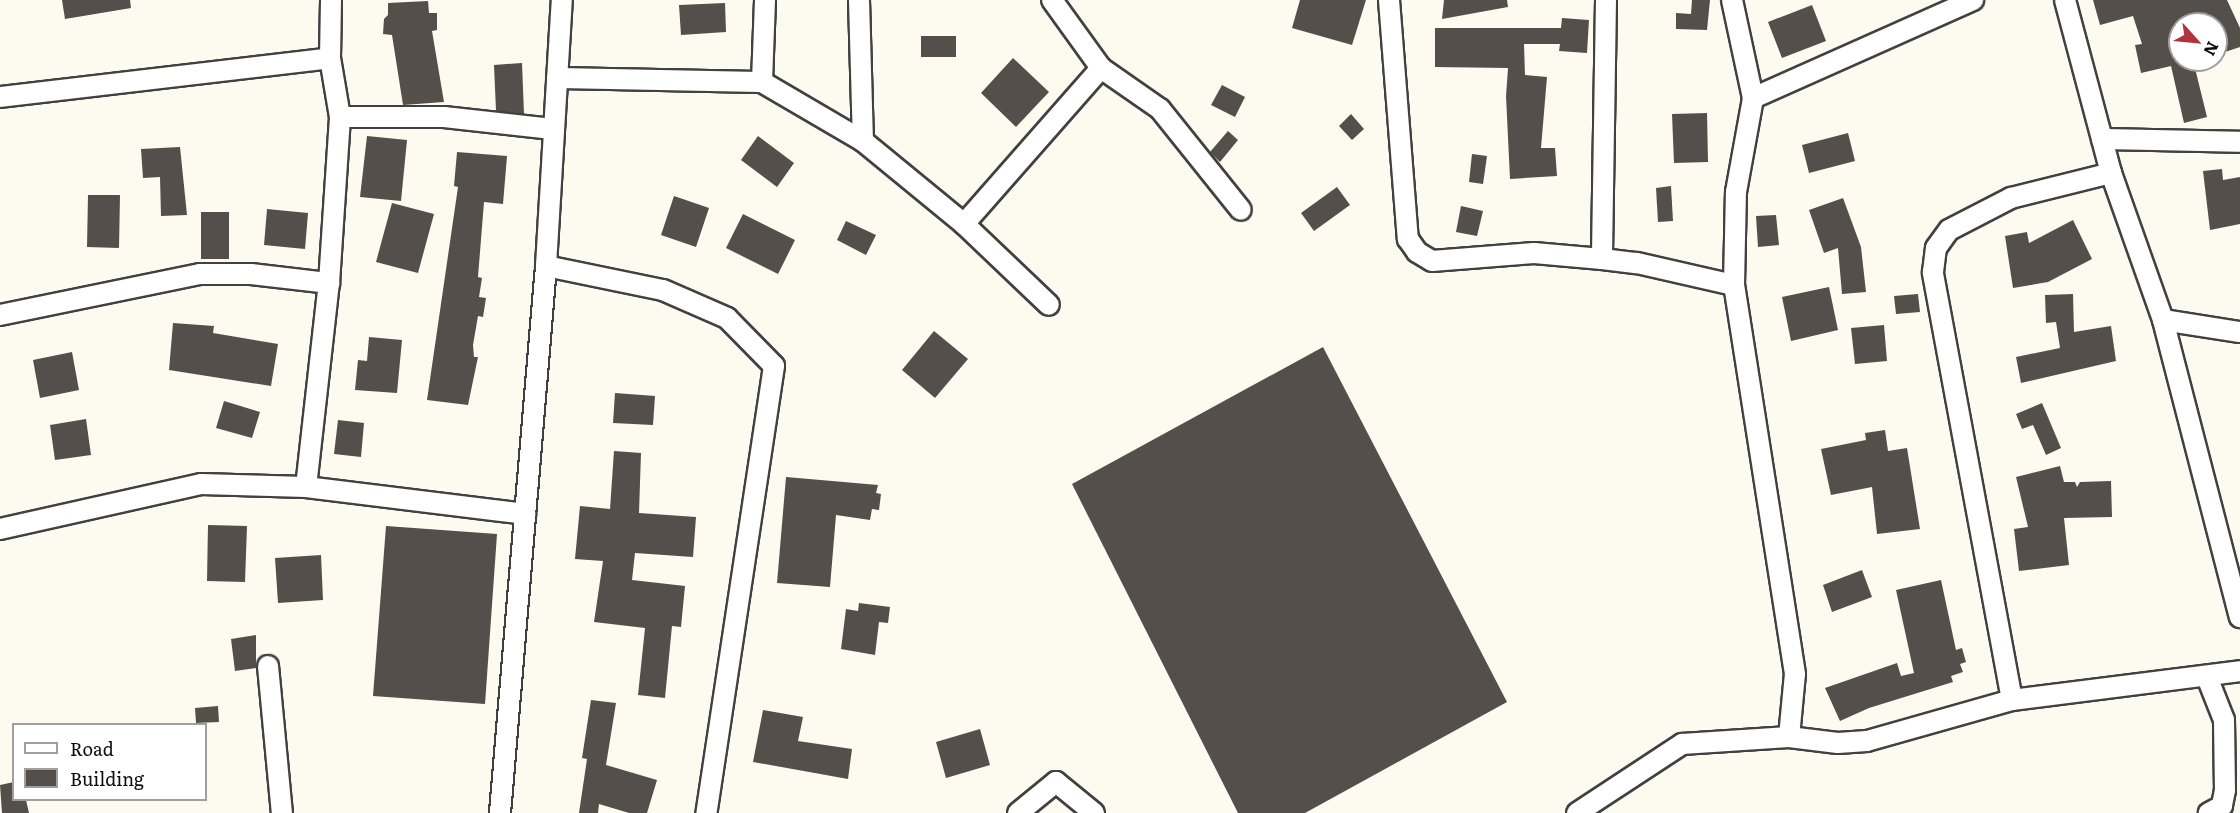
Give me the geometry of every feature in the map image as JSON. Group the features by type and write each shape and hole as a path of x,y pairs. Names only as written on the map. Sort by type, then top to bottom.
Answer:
{"street":[{"path":"306,487 329,283 340,117 330,58 331,0"},
{"path":"500,813 546,266 552,129 562,0"},
{"path":"762,82 765,0"},
{"path":"859,0 863,141"},
{"path":"1052,0 1101,68 1160,109 1241,210"},
{"path":"1389,0 1408,239 1417,252 1432,261 1534,253 1602,259 1637,263 1734,285"},
{"path":"1602,259 1606,0"},
{"path":"1732,0 1753,98 1736,192 1734,285 1795,674 1788,737"},
{"path":"1753,98 1973,0"},
{"path":"2065,0 2111,173 2163,320 2240,617"},
{"path":"0,97 330,58"},
{"path":"964,224 1101,68"},
{"path":"557,78 762,82 863,141 964,224 1049,305"},
{"path":"340,117 444,117 552,129"},
{"path":"2102,138 2240,142"},
{"path":"2012,700 1933,272 1936,248 1949,230 2011,198 2111,173"},
{"path":"546,266 663,290 727,318 774,366 706,813"},
{"path":"0,315 200,274 250,274 329,283"},
{"path":"2163,320 2240,332"},
{"path":"0,529 201,484 306,487 525,514"},
{"path":"268,666 282,813"},
{"path":"1576,813 1682,744 1788,737 1838,743 1867,741 2012,700 2240,671"},
{"path":"2207,677 2224,720 2226,790 2222,806 2210,813"},
{"path":"1018,813 1056,782 1094,813"}],"building":[{"path":"62,0 130,0 131,8 65,19"},
{"path":"1300,0 1366,0 1352,45 1292,28"},
{"path":"1444,0 1507,0 1508,7 1442,19"},
{"path":"1692,0 1710,0 1707,30 1676,29 1676,13 1691,14"},
{"path":"2093,0 2227,0 2240,28 2240,47 2228,51 2228,12 2168,12 2168,67 2141,73 2135,45 2142,44 2133,16 2100,25"},
{"path":"428,1 429,13 437,13 437,30 432,31 444,102 403,105 392,35 383,34 384,19 388,15 388,3"},
{"path":"725,3 726,32 681,35 679,5"},
{"path":"1812,5 1826,41 1782,58 1768,22"},
{"path":"1562,18 1589,20 1587,53 1559,51 1560,44 1524,44 1525,75 1547,77 1541,148 1555,148 1557,176 1510,179 1506,96 1508,68 1435,67 1435,28 1561,28"},
{"path":"921,36 956,36 956,57 921,57"},
{"path":"1013,58 1049,92 1016,127 981,93"},
{"path":"522,63 524,114 496,111 494,65"},
{"path":"2172,72 2196,72 2207,117 2184,123"},
{"path":"1222,85 1245,97 1235,117 1211,105"},
{"path":"1707,113 1708,162 1674,163 1672,114"},
{"path":"1351,114 1364,129 1352,140 1339,126"},
{"path":"1228,131 1238,140 1220,162 1210,152"},
{"path":"1848,133 1855,161 1809,173 1802,145"},
{"path":"367,136 407,140 401,201 360,197"},
{"path":"758,136 794,163 777,187 741,160"},
{"path":"180,147 187,215 161,216 160,177 143,178 141,149"},
{"path":"457,152 507,156 503,204 484,202 478,277 482,278 479,297 486,298 483,317 478,316 473,345 474,357 478,357 468,405 427,400 458,187 454,186"},
{"path":"1472,154 1487,156 1483,184 1469,182"},
{"path":"2222,169 2223,180 2240,177 2240,224 2210,230 2203,171"},
{"path":"1671,186 1673,221 1658,222 1656,188"},
{"path":"1337,187 1350,205 1314,231 1301,213"},
{"path":"88,195 120,195 119,248 87,247"},
{"path":"674,196 709,208 696,247 661,235"},
{"path":"1843,198 1861,247 1866,292 1842,294 1838,248 1824,253 1809,210"},
{"path":"392,203 434,214 418,273 376,262"},
{"path":"1461,206 1483,211 1477,236 1456,232"},
{"path":"267,209 308,213 305,249 264,245"},
{"path":"201,212 229,212 229,259 201,259"},
{"path":"743,214 795,240 778,274 726,248"},
{"path":"1776,215 1779,245 1758,247 1756,216"},
{"path":"2073,220 2092,259 2048,282 2013,288 2005,236 2027,232 2029,243"},
{"path":"846,221 876,235 866,255 837,240"},
{"path":"1829,287 1838,330 1791,341 1782,297"},
{"path":"1918,294 1920,312 1896,314 1894,296"},
{"path":"2073,294 2074,332 2111,326 2116,361 2021,383 2016,357 2060,348 2056,322 2046,323 2045,295"},
{"path":"173,323 214,326 213,333 278,344 271,386 169,370"},
{"path":"1884,325 1887,361 1855,364 1851,328"},
{"path":"934,331 968,359 935,398 902,370"},
{"path":"369,337 402,340 397,393 355,390 358,360 367,361"},
{"path":"1323,347 1507,702 1305,813 1238,813 1072,484"},
{"path":"72,352 79,390 40,398 33,360"},
{"path":"615,393 655,396 653,425 613,423"},
{"path":"224,401 260,412 252,438 216,428"},
{"path":"2042,403 2061,448 2046,455 2033,425 2022,429 2016,414"},
{"path":"86,419 91,455 55,460 50,425"},
{"path":"338,420 364,423 361,457 334,454"},
{"path":"1885,430 1888,451 1907,448 1920,529 1877,534 1872,487 1831,495 1821,449 1866,440 1865,433"},
{"path":"614,451 641,453 639,513 696,517 693,557 635,553 632,580 685,586 681,627 672,626 665,698 638,695 645,628 594,622 603,561 575,559 580,506 610,509"},
{"path":"2060,466 2064,482 2075,482 2077,487 2080,482 2111,481 2112,517 2064,518 2069,565 2019,571 2014,529 2028,527 2016,477"},
{"path":"786,477 878,485 876,493 881,494 879,510 872,509 870,520 836,515 830,587 777,583"},
{"path":"208,525 247,526 245,582 207,581"},
{"path":"386,526 497,534 485,704 373,696"},
{"path":"321,555 323,600 278,603 275,558"},
{"path":"1862,570 1872,597 1832,612 1823,585"},
{"path":"1941,580 1956,650 1962,648 1966,662 1960,664 1963,672 1951,676 1953,682 1869,708 1840,721 1825,688 1897,663 1901,676 1914,673 1896,590"},
{"path":"859,603 890,607 888,623 879,622 875,655 841,649 846,609 858,611"},
{"path":"256,635 256,668 235,671 231,639"},
{"path":"591,700 616,703 606,765 657,780 647,813 629,813 599,804 598,813 579,813 587,759 582,758"},
{"path":"218,706 219,722 196,723 195,708"},
{"path":"763,710 803,717 798,741 852,749 848,779 753,762"},
{"path":"980,729 990,765 946,778 936,742"},
{"path":"12,782 12,801 26,801 29,813 2,813 0,785"}]}
